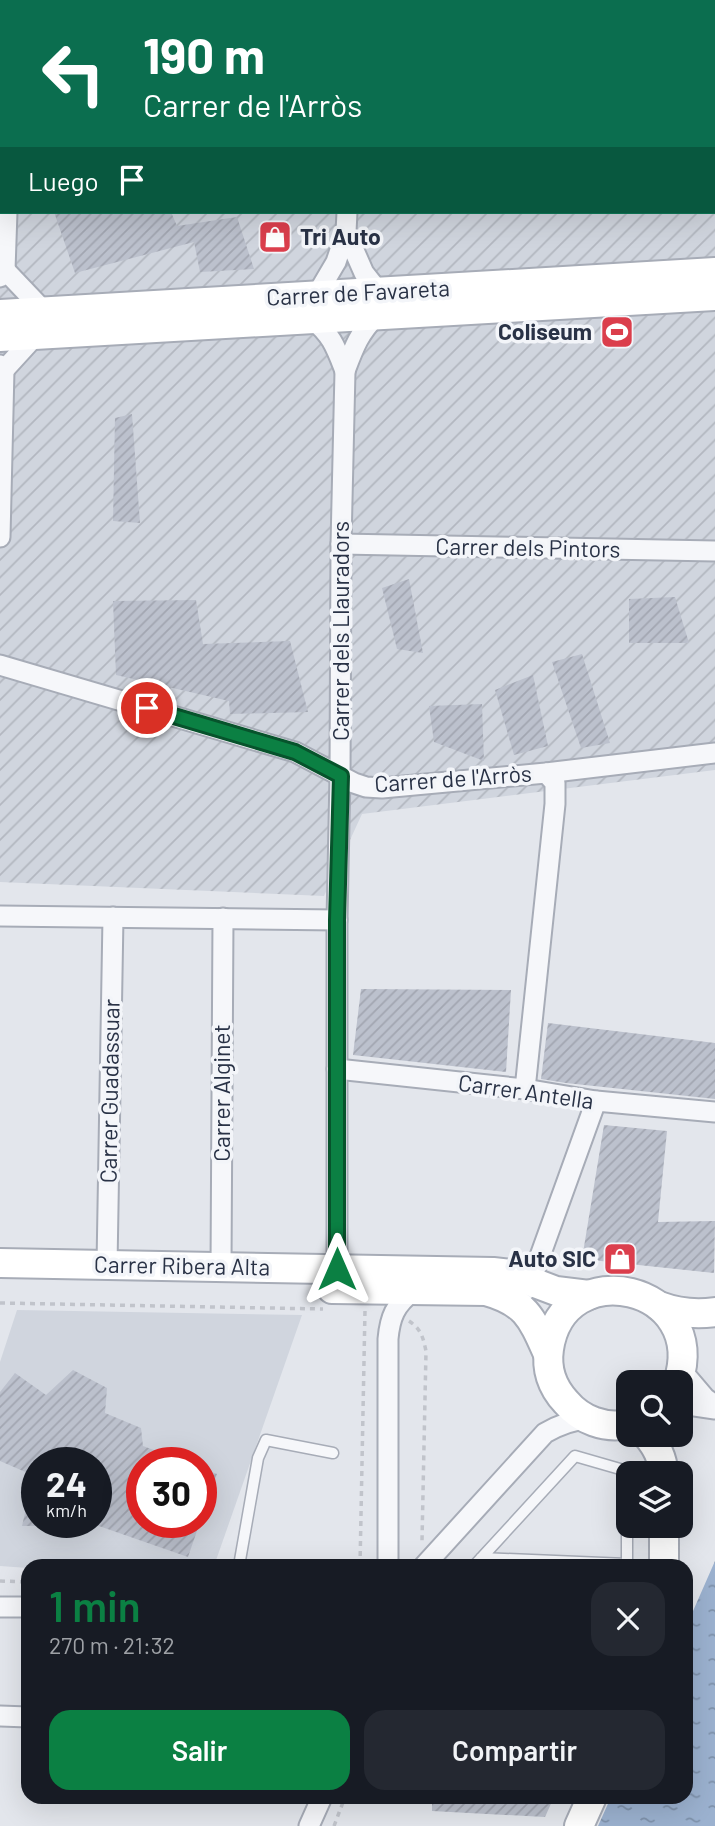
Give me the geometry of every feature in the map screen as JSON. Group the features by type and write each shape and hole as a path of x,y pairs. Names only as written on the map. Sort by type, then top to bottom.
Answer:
{"street":[{"path":"0,537 2,367 40,323 3,273 7,214"},
{"path":"314,307 336,262 346,232 347,214"},
{"path":"346,232 378,304"},
{"name":"Carrer de Favareta","path":"378,304 715,272"},
{"name":"Carrer de Favareta","path":"0,337 40,323 314,307 715,296"},
{"name":"Carrer dels Llauradors","path":"337,1269 337,920 345,371 355,342 378,304"},
{"name":"Carrer dels Llauradors","path":"314,307 334,341 345,371"},
{"name":"Carrer de Favareta","path":"0,314 40,323"},
{"name":"Carrer dels Pintors","path":"341,544 715,551"},
{"name":"Carrer de l'Arròs","path":"0,665 295,752 366,787 382,788 546,773 715,752"},
{"path":"526,1089 555,804 555,783 546,773"},
{"path":"0,916 337,920"},
{"name":"Carrer Guadassuar","path":"107,1265 113,917"},
{"name":"Carrer Alginet","path":"221,1267 223,918"},
{"name":"Carrer Antella","path":"337,1069 526,1089 596,1101 715,1112"},
{"path":"596,1101 521,1290 524,1310 537,1329 559,1395 572,1409 587,1419 616,1426"},
{"name":"Carrer Ribera Alta","path":"0,1263 492,1272 511,1274 521,1290"},
{"name":"Carrer Ribera Alta","path":"0,1279 414,1291 521,1290 589,1295"},
{"path":"545,1433 551,1410 550,1339 560,1318 576,1302 589,1295 607,1290 625,1291 643,1296 675,1312 715,1312 702,1323 681,1369"},
{"path":"388,1559 389,1324 401,1301 414,1291"},
{"path":"659,1306 680,1336 681,1369 713,1407"},
{"path":"693,1404 713,1407"},
{"path":"693,1414 713,1407"},
{"path":"430,1559 545,1433 573,1420 587,1419"},
{"path":"664,1538 664,1559"},
{"path":"0,1607 21,1608"},
{"path":"0,1716 21,1717"},
{"path":"309,1826 318,1804"},
{"path":"579,1826 589,1804"}],"lane":[{"path":"240,1559 258,1458 265,1440 333,1453"},
{"path":"480,1559 575,1456 627,1471 627,1559"}],"path":[{"path":"0,1303 324,1309"},
{"path":"360,1559 365,1310 394,1312 417,1326 423,1335 426,1351 422,1543"},
{"path":"0,1581 21,1582"},
{"path":"334,1826 342,1804"}],"shaded area":[{"path":"0,214 715,214 715,770 362,814 324,896 0,882"},
{"path":"17,1310 302,1315 216,1559 21,1559 21,1568 0,1566 0,1362"}],"water":[{"path":"715,1561 715,1826 598,1826 608,1804 693,1804 693,1611"}],"building":[{"path":"55,214 172,214 177,226 237,217 254,269 200,272 194,242 75,273"},
{"path":"132,414 140,523 113,521 115,418"},
{"path":"409,579 423,653 397,649 382,588"},
{"path":"675,597 689,643 629,643 629,599"},
{"path":"196,600 203,644 290,641 308,712 230,714 229,701 116,675 113,601"},
{"path":"582,654 610,743 581,748 552,662"},
{"path":"533,675 548,746 514,755 495,690"},
{"path":"482,704 484,761 434,742 429,706"},
{"path":"361,989 511,990 506,1072 353,1055"},
{"path":"548,1023 715,1043 715,1099 541,1079"},
{"path":"604,1125 667,1131 658,1222 715,1221 714,1273 582,1259"},
{"path":"73,1370 107,1388 105,1413 141,1428 143,1446 146,1447 126,1447 126,1535 112,1531 112,1447 21,1447 21,1470 0,1461 0,1392 15,1373 46,1395"},
{"path":"133,1538 195,1538 188,1557"},
{"path":"432,1804 551,1804 545,1817 432,1811"}],"place":[{"name":"Tri Auto","path":"275,237"},
{"name":"Coliseum","path":"617,332"},
{"name":"Auto SIC","path":"620,1259"}],"route":[{"path":"147,708 295,752 341,776 337,920 337,1269"}]}
